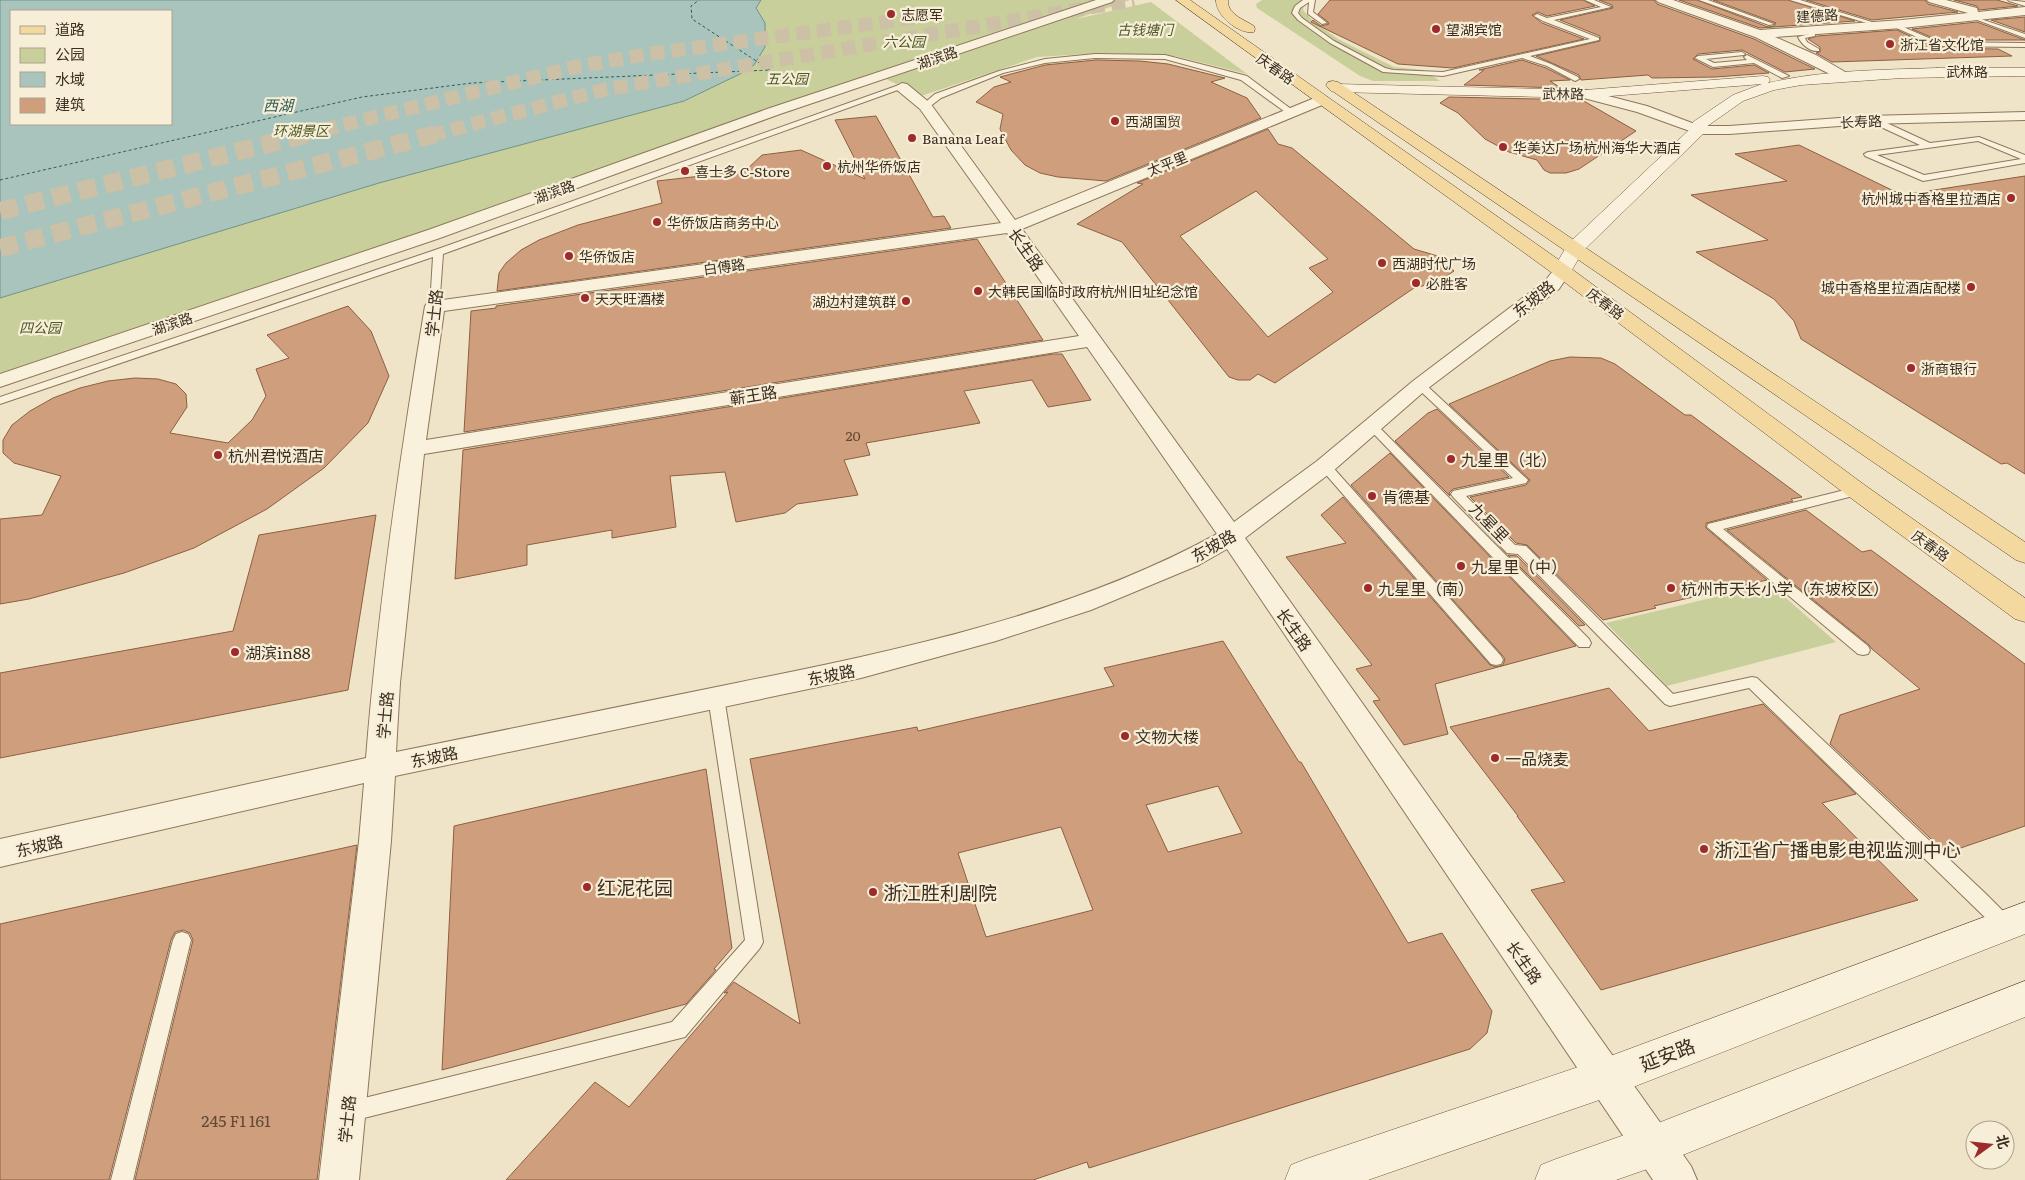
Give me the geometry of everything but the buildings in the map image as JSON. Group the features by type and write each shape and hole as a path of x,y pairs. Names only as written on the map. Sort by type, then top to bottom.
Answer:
{"main road":[{"name":"庆春路","path":"1182,0 1562,271 1857,491 2025,612"},
{"name":"庆春路","path":"1222,0 1223,11 1260,36"},
{"name":"庆春路","path":"1330,83 2025,554"}],"street":[{"name":"湖滨路","path":"0,381 434,234 775,111 1108,0"},
{"path":"1662,0 1701,6 1791,49 1842,76"},
{"path":"1933,0 1989,15"},
{"name":"建德路","path":"1759,34 1888,25 2023,10"},
{"name":"武林路","path":"1330,83 1585,94 1787,78 1941,71 2025,72"},
{"name":"武林路","path":"1562,271 1575,248 1698,130 1698,125 1730,102 1787,78"},
{"name":"长生路","path":"902,87 925,106 1012,227 1231,536 1677,1180"},
{"path":"1585,94 1625,104 1652,118 1684,143"},
{"name":"太平里","path":"1012,227 1322,100"},
{"name":"长寿路","path":"1625,104 1698,130 1738,130 1873,120 2025,116"},
{"name":"白傅路","path":"435,306 1012,227"},
{"name":"东坡路","path":"0,854 380,768 861,668 1003,629 1082,604 1190,559 1231,536 1325,466 1420,385 1552,285 1562,271"},
{"name":"学士路","path":"339,1180 375,842 386,683 413,449 435,306"},
{"name":"蕲王路","path":"413,449 1092,340"},
{"name":"延安路","path":"1306,1180 1606,1078 2015,922"},
{"path":"1556,1180 1653,1146 2025,998"}],"lane":[{"path":"1307,0 1297,7 1295,13 1300,19 1332,42 1383,70 1393,72 1444,74 1598,39 1537,16"},
{"path":"1312,0 1310,13 1324,22"},
{"path":"1545,20 1608,7 1588,0"},
{"path":"1793,0 1888,25 1936,44 2025,45"},
{"path":"2011,0 2023,10"},
{"path":"1701,6 1727,8 1771,24"},
{"path":"1701,6 1727,8"},
{"path":"1974,16 2025,36"},
{"path":"1791,49 1814,48 1804,43 1801,37 1813,36"},
{"path":"1726,47 1787,78"},
{"path":"1742,54 1698,58 1712,66 1756,61"},
{"path":"925,106 938,96 1001,72 1045,61 1105,56 1165,58 1244,78 1291,112"},
{"path":"1523,56 1575,79"},
{"path":"0,401 438,252 902,87"},
{"path":"1873,120 1930,146"},
{"path":"1979,139 2025,160 1923,178 1868,154 1979,139"},
{"name":"学士路","path":"435,306 438,252"},
{"path":"1420,385 1522,480 1456,494 1512,550 1521,549 1670,700 1752,682 1979,898 2015,922"},
{"name":"九星里","path":"1372,426 1584,643"},
{"path":"1325,466 1496,660"},
{"path":"1857,491 1713,527 1863,650"},
{"path":"347,1112 678,1030 754,942 716,697"},
{"path":"122,1180 182,940"}],"green space":[{"name":"环湖景区","path":"0,0 1130,0 1076,19 1151,2 1247,74 1175,56 1102,53 1037,57 921,96 886,79 0,381"},
{"path":"1262,0 1305,0 1303,10 1313,21 1338,39 1394,67 1424,70 1440,81 1373,81 1360,76 1257,8 1256,4"},
{"path":"1770,584 1836,642 1667,686 1606,623"}],"water":[{"name":"西湖","path":"0,0 761,0 756,8 765,23 765,47 754,65 742,73 684,101 379,183 0,298"}],"ferry route":[{"path":"0,180 362,97 472,83 770,70 692,19 691,6 699,0"}],"tunnel":[{"path":"431,135 607,89 1134,0"},
{"path":"303,135 579,66 649,54 921,17"},
{"path":"0,211 308,134"},
{"path":"0,248 436,134"}],"place":[{"name":"志愿军","path":"891,14"},
{"name":"望湖宾馆","path":"1436,29"},
{"name":"浙江省文化馆","path":"1890,44"},
{"name":"西湖国贸","path":"1115,121"},
{"name":"Banana Leaf","path":"912,138"},
{"name":"华美达广场杭州海华大酒店","path":"1503,147"},
{"name":"杭州华侨饭店","path":"827,166"},
{"name":"喜士多 C-Store","path":"685,171"},
{"name":"杭州城中香格里拉酒店","path":"2011,198"},
{"name":"华侨饭店商务中心","path":"657,222"},
{"name":"华侨饭店","path":"569,256"},
{"name":"西湖时代广场","path":"1382,263"},
{"name":"必胜客","path":"1416,283"},
{"name":"城中香格里拉酒店配楼","path":"1971,287"},
{"name":"大韩民国临时政府杭州旧址纪念馆","path":"978,291"},
{"name":"天天旺酒楼","path":"585,298"},
{"name":"湖边村建筑群","path":"906,301"},
{"name":"浙商银行","path":"1911,368"},
{"name":"杭州君悦酒店","path":"218,455"},
{"name":"九星里（北）","path":"1451,459"},
{"name":"肯德基","path":"1372,496"},
{"name":"九星里（中）","path":"1461,566"},
{"name":"九星里（南）","path":"1368,588"},
{"name":"杭州市天长小学（东坡校区）","path":"1671,588"},
{"name":"湖滨in88","path":"235,652"},
{"name":"文物大楼","path":"1125,736"},
{"name":"一品烧麦","path":"1495,758"},
{"name":"浙江省广播电影电视监测中心","path":"1704,849"},
{"name":"红泥花园","path":"587,887"},
{"name":"浙江胜利剧院","path":"873,892"}],"park label":[{"name":"古钱塘门","path":"1145,29"},
{"name":"六公园","path":"904,41"},
{"name":"五公园","path":"787,78"},
{"name":"四公园","path":"40,327"}]}
